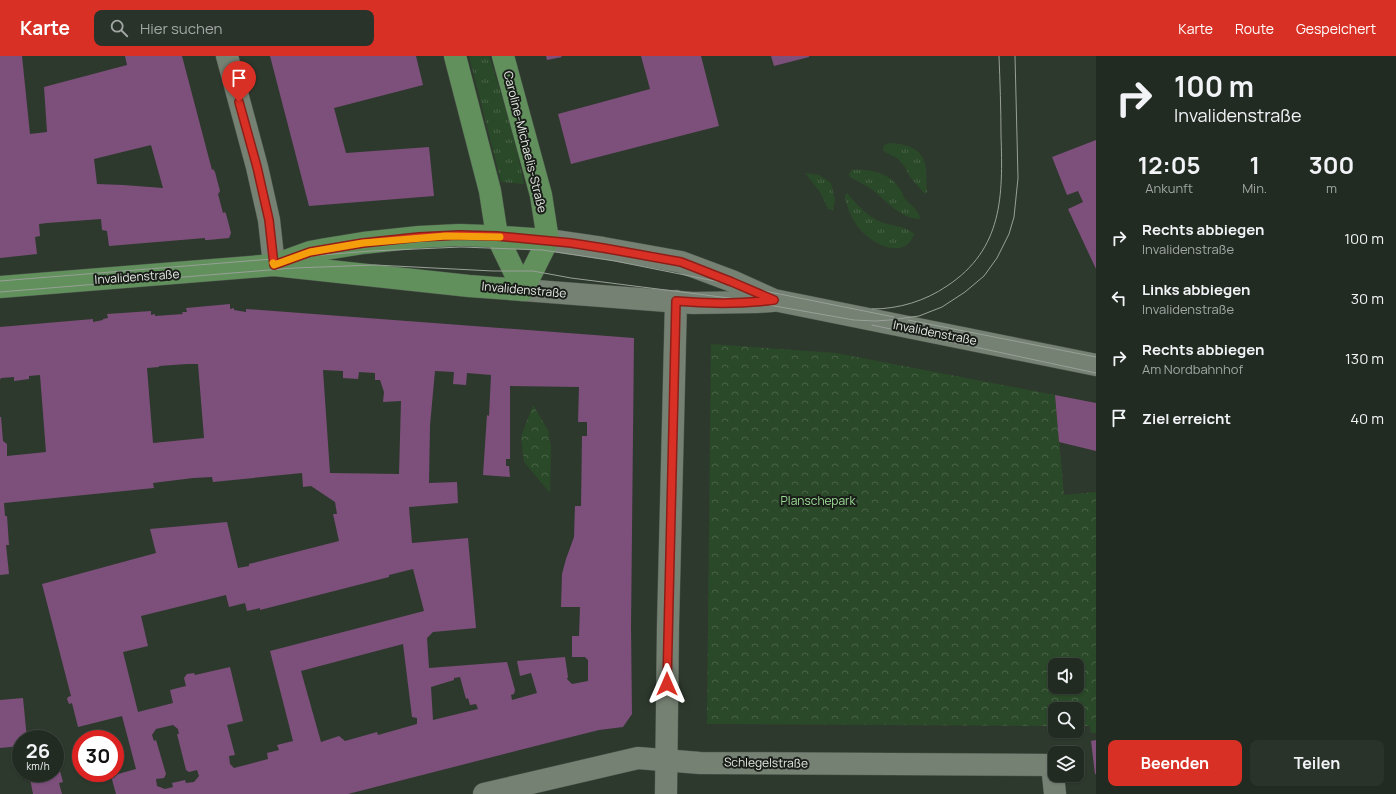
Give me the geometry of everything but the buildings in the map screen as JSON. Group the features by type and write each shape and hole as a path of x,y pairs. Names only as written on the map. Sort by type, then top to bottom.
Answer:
{"main road":[{"path":"455,56 490,191 497,236 523,290"},
{"name":"Caroline-Michaelis-Straße","path":"503,56 541,196 548,240"},
{"name":"Invalidenstraße","path":"274,265 310,252 363,243 419,237 459,235 548,240"},
{"path":"523,290 548,240"},
{"name":"Invalidenstraße","path":"0,287 274,265 469,286 523,290"}],"street":[{"path":"227,56 257,167 269,220 274,265"},
{"name":"Invalidenstraße","path":"548,240 681,262 774,300 1096,365"},
{"name":"Invalidenstraße","path":"523,290 676,301 727,303 774,300"},
{"path":"666,794 668,626 676,301"},
{"name":"Schlegelstraße","path":"484,794 638,758 667,759 700,763 1052,765 1055,794"}],"green space":[{"path":"469,56 489,56 509,120 524,184 501,182"},
{"path":"890,143 901,144 916,150 923,158 926,167 927,192 925,194 910,177 905,167 897,158 885,152 883,149 884,145"},
{"path":"851,170 871,171 890,178 900,189 905,199 917,211 920,219 906,216 893,208 870,188 850,177 849,174"},
{"path":"805,173 819,175 831,183 835,200 833,210 828,209 820,192"},
{"path":"847,193 862,210 876,220 911,231 914,234 910,242 903,247 887,247 879,244 863,233 851,216 845,200"},
{"name":"Planschepark","path":"711,344 836,353 1055,395 1064,495 1096,492 1096,733 1091,733 1090,726 1084,726 1084,702 1048,702 1048,726 707,724"},
{"path":"533,405 548,430 551,447 550,493 524,462 521,437"}],"tram line":[{"path":"872,309 902,306 921,300 939,291 965,271 979,255 989,238 996,220 1000,200 1002,157 999,56"},
{"path":"0,292 294,268 375,265 493,271 533,271 571,278 729,298 854,320 875,321 919,316 942,307 965,292 984,276 997,258 1009,234 1014,217 1018,178 1015,56"},
{"path":"0,281 371,251 461,247 543,250 615,261 894,317"},
{"path":"908,320 1096,357"},
{"path":"872,325 1096,373"}],"slow traffic":[{"path":"273,263 274,265 310,252 363,243 419,237 459,235 500,237"}],"route":[{"path":"239,102 257,167 269,220 274,265 310,252 363,243 419,237 459,235 497,236 571,243 681,262 774,300 727,303 676,301 667,684"}]}
